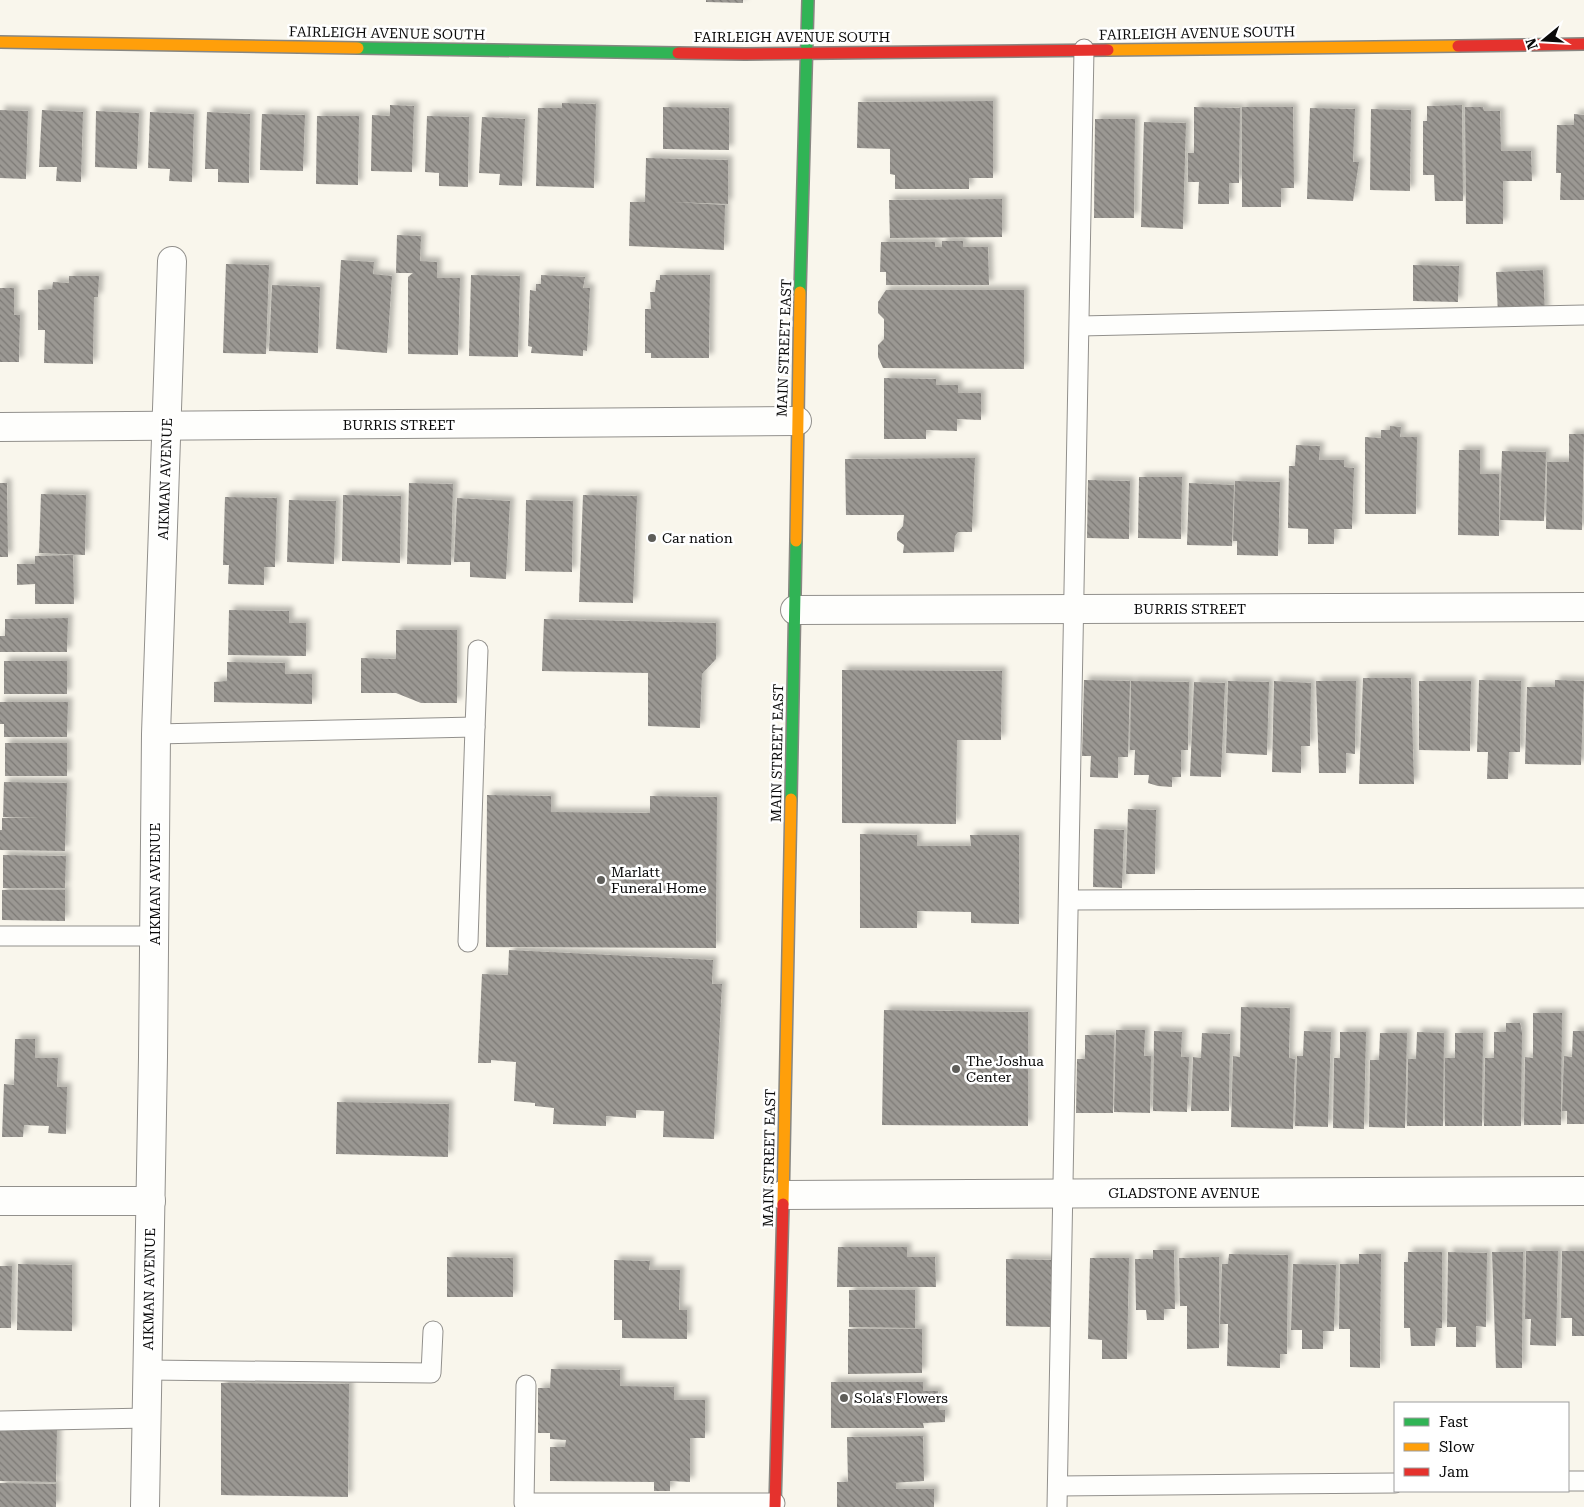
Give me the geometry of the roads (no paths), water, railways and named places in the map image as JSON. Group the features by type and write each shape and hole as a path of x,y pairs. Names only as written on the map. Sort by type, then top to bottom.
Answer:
{"street":[{"name":"MAIN STREET EAST","path":"775,1505 795,610 797,421 808,0"},
{"name":"FAIRLEIGH AVENUE SOUTH","path":"0,42 725,53 1584,44"},
{"name":"AIKMAN AVENUE","path":"145,1507 151,1201 156,734 172,262"},
{"name":"BURRIS STREET","path":"0,427 797,421"},
{"name":"BURRIS STREET","path":"795,610 1584,607"},
{"name":"GLADSTONE AVENUE","path":"783,1195 1584,1191"},
{"path":"0,1201 151,1201"}],"lane":[{"path":"1057,1507 1084,49"},
{"path":"1080,326 1584,315"},
{"path":"468,942 478,650"},
{"path":"156,734 474,727"},
{"path":"1069,900 1584,898"},
{"path":"0,936 154,936"},
{"path":"148,1370 431,1373 433,1330"},
{"path":"526,1385 524,1503 775,1505"},
{"path":"0,1420 147,1418"},
{"path":"1569,1481 1584,1481"},
{"path":"1058,1486 1394,1483"}],"place":[{"name":"Car nation","path":"652,538"},
{"name":"Marlatt Funeral Home","path":"601,880"},
{"name":"The Joshua Center","path":"956,1069"},
{"name":"Sola's Flowers","path":"844,1398"}]}
